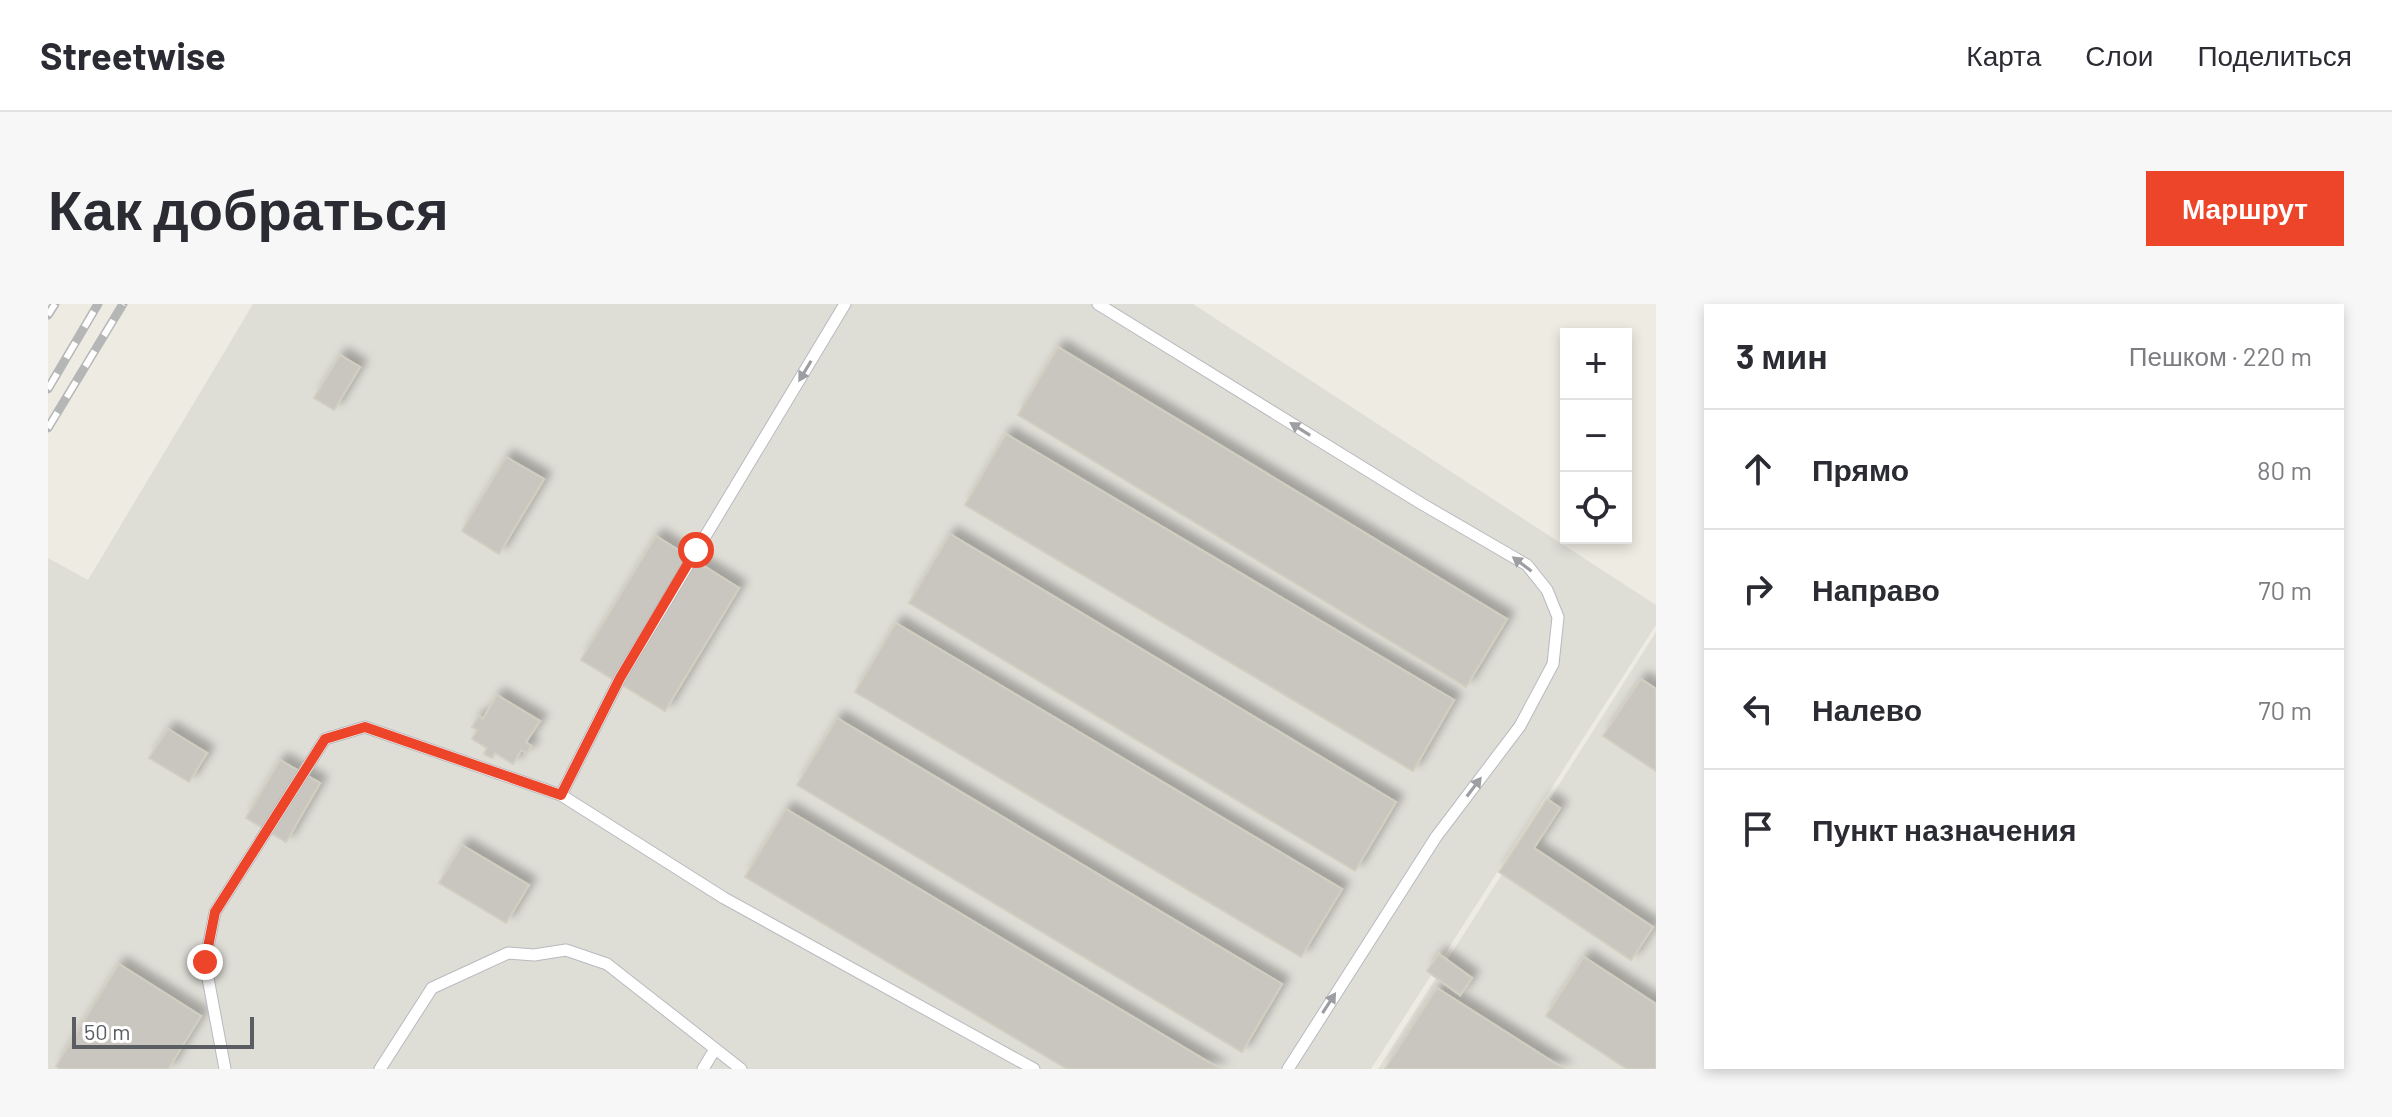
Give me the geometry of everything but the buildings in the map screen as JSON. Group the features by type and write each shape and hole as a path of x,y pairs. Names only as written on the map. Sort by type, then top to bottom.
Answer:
{"lane":[{"path":"561,795 620,678 845,304"},
{"path":"1098,304 1422,504 1527,565 1547,590 1558,617 1553,664 1520,726 1436,837 1288,1069"},
{"path":"225,1069 205,962 215,912 325,739 365,727 561,795 724,898 1034,1069"},
{"path":"380,1069 432,988 508,953 534,955 566,950 607,964 741,1069"},
{"path":"703,1069 715,1049"}],"shaded area":[{"path":"253,304 1193,304 1656,605 1656,625 1371,1069 48,1069 48,558 88,580"},
{"path":"1656,632 1656,1069 1378,1069"}],"railway":[{"path":"48,315 55,304"},
{"path":"48,389 98,304"},
{"path":"48,428 123,304"}],"route":[{"path":"205,962 215,912 325,739 365,727 561,795 620,678 696,550"}]}
